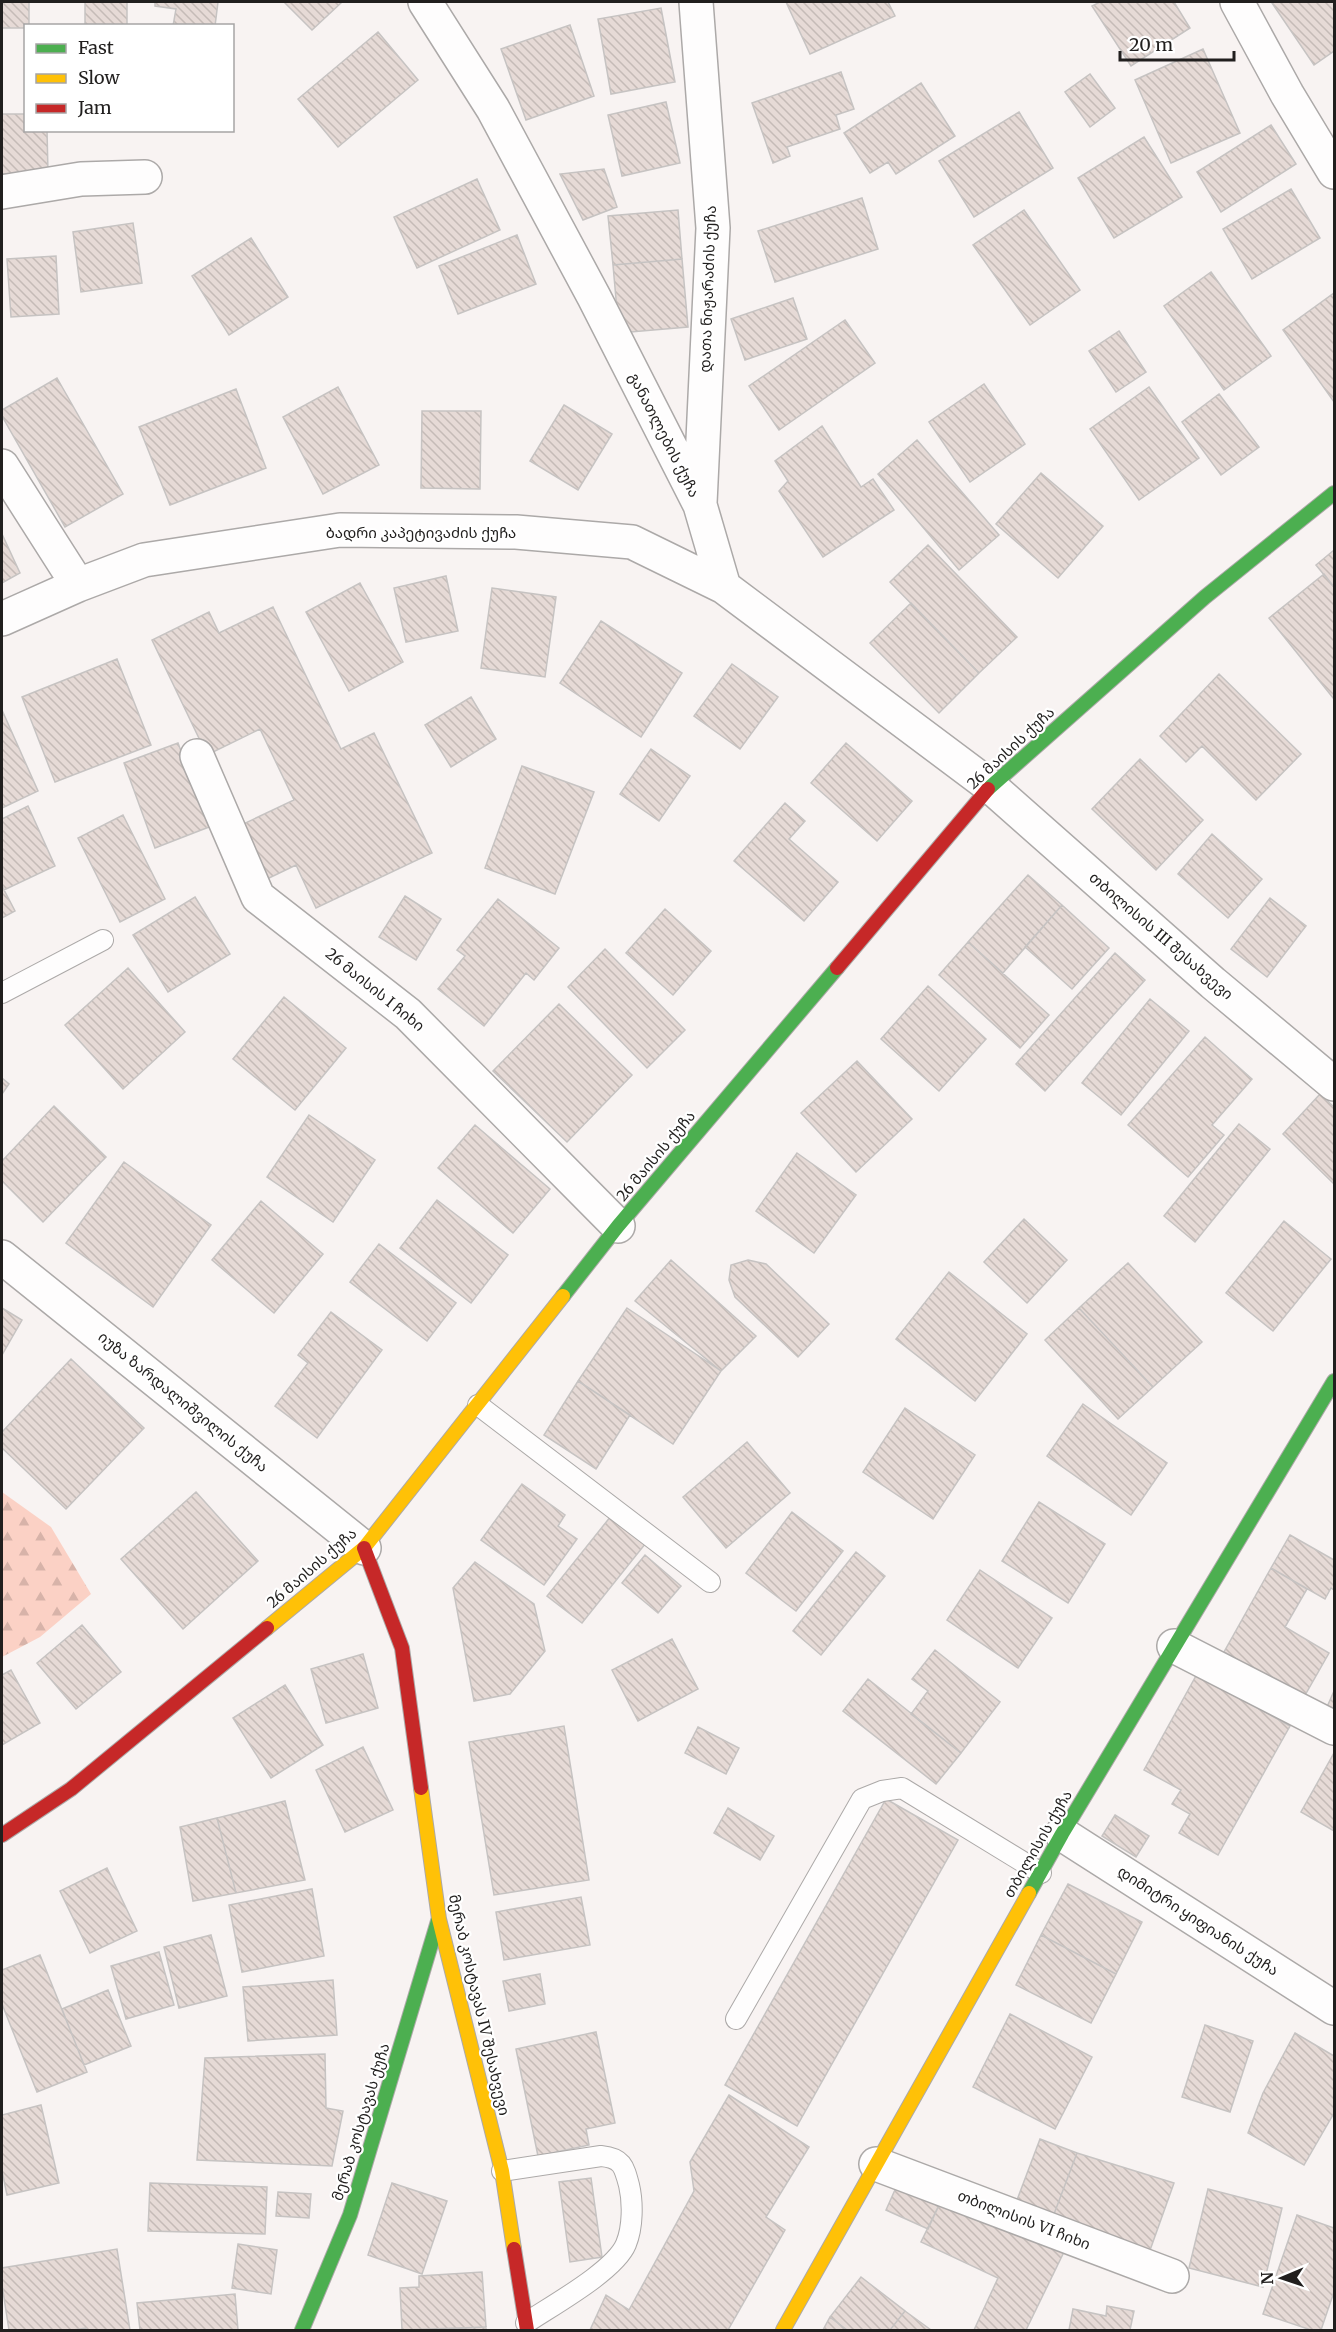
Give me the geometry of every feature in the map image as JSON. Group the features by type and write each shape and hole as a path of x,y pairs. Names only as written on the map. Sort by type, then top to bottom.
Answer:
{"street":[{"name":"განათლების ქუჩა","path":"425,2 493,109 594,297 700,505 724,587"},
{"name":"დათა ნიჟარაძის ქუჩა","path":"696,2 713,228 700,505"},
{"path":"1237,2 1287,94 1335,172"},
{"path":"2,192 81,179 146,177"},
{"path":"2,466 78,585"},
{"name":"26 მაისის ქუჩა","path":"2,1835 71,1789 364,1548 618,1226 990,786 1205,597 1335,493"},
{"name":"ბადრი კაპეტივაძის ქუჩა","path":"2,619 78,585 144,560 340,530 516,532 632,542 724,587"},
{"path":"724,587 990,786"},
{"name":"26 მაისის I ჩიხი","path":"197,756 258,897 408,1014 618,1226"},
{"name":"თბილისის III შესახვევი","path":"990,786 1213,983 1335,1084"},
{"name":"იუზა ზარდალიშვილის ქუჩა","path":"2,1257 364,1548"},
{"name":"თბილისის ქუჩა","path":"783,2331 1062,1834 1335,1381"},
{"name":"მერაბ კოსტავას IV შესახვევი","path":"364,1548 402,1648 439,1919 502,2171 526,2327"},
{"path":"1174,1646 1335,1728"},
{"name":"დიმიტრი ყიფიანის ქუჩა","path":"1062,1834 1335,2008"},
{"name":"მერაბ კოსტავას ქუჩა","path":"302,2331 350,2215 439,1919"},
{"name":"თბილისის VI ჩიხი","path":"876,2164 1172,2276"}],"lane":[{"path":"2,993 103,940"},
{"path":"478,1405 710,1582"},
{"path":"736,2019 862,1799 882,1791 902,1788 1041,1873"},
{"path":"502,2171 601,2156 614,2158 625,2168 633,2203 626,2244 612,2265 526,2327"}],"green space":[{"path":"2,1492 51,1527 91,1594 40,1637 2,1657"}],"building":[{"path":"2,2 29,2 29,24 24,24 24,28 2,28"},
{"path":"85,2 127,2 127,24 85,24"},
{"path":"155,2 218,2 215,24 173,24 176,9 155,6"},
{"path":"284,2 342,2 312,30"},
{"path":"786,2 888,2 895,16 810,54"},
{"path":"1100,2 1174,2 1190,28 1131,66 1092,6"},
{"path":"1334,2 1334,51 1314,65 1272,3"},
{"path":"661,8 675,82 611,94 598,19"},
{"path":"570,25 594,96 526,120 501,49"},
{"path":"378,32 418,80 338,147 298,99"},
{"path":"1203,49 1240,133 1171,163 1135,80"},
{"path":"841,72 854,109 836,115 840,129 787,147 790,156 773,163 752,103"},
{"path":"1090,74 1115,108 1090,127 1065,92"},
{"path":"921,83 955,136 896,174 888,162 870,173 844,133"},
{"path":"666,102 680,163 622,176 608,115"},
{"path":"1019,112 1053,168 974,217 939,161"},
{"path":"2,114 24,114 24,132 47,132 48,172 2,174"},
{"path":"1271,125 1296,164 1221,212 1197,172"},
{"path":"1144,137 1182,197 1114,238 1078,178"},
{"path":"604,169 617,207 583,220 560,174"},
{"path":"477,179 500,230 417,268 394,217"},
{"path":"1291,189 1320,238 1252,279 1223,229"},
{"path":"862,198 878,249 775,282 758,231"},
{"path":"678,210 682,259 613,265 608,216"},
{"path":"1024,210 1080,290 1030,325 973,245"},
{"path":"133,223 142,283 81,292 73,232"},
{"path":"517,235 536,284 458,314 439,266"},
{"path":"251,238 288,297 229,335 192,276"},
{"path":"56,256 59,314 11,317 7,259"},
{"path":"682,259 688,327 619,333 613,265"},
{"path":"1211,272 1271,356 1224,390 1164,306"},
{"path":"1334,293 1334,402 1283,330"},
{"path":"793,298 807,339 745,360 731,319"},
{"path":"845,320 875,363 779,430 749,386"},
{"path":"1119,331 1146,372 1116,392 1089,351"},
{"path":"57,378 123,494 65,527 2,416 2,410"},
{"path":"984,384 1025,444 970,482 929,422"},
{"path":"338,387 379,465 323,494 283,417"},
{"path":"1149,387 1199,458 1139,500 1090,429"},
{"path":"236,389 266,468 170,505 139,427"},
{"path":"1219,394 1259,447 1221,475 1182,422"},
{"path":"564,405 612,434 578,490 530,461"},
{"path":"422,411 481,411 480,489 421,488"},
{"path":"822,426 861,487 873,479 894,510 823,557 779,491 788,481 775,461"},
{"path":"917,440 999,535 959,570 878,474"},
{"path":"1041,473 1103,526 1058,578 996,524"},
{"path":"2,534 20,573 2,583"},
{"path":"928,545 1017,637 979,673 890,582"},
{"path":"1334,550 1334,587 1316,565"},
{"path":"1324,574 1334,587 1334,699 1269,618"},
{"path":"446,576 458,631 406,642 394,588"},
{"path":"360,583 403,662 349,691 306,612"},
{"path":"492,588 556,597 545,677 481,668"},
{"path":"911,603 979,673 939,713 870,643"},
{"path":"273,607 341,749 374,733 432,853 316,908 296,865 265,880 239,826 294,800 260,729 207,755 152,640 209,612 219,633"},
{"path":"601,621 682,673 641,737 560,683"},
{"path":"117,659 151,745 55,782 22,697"},
{"path":"732,664 778,697 740,749 694,716"},
{"path":"1219,674 1301,754 1256,800 1202,746 1186,762 1160,736"},
{"path":"471,697 496,739 451,767 425,725"},
{"path":"2,710 38,791 2,808"},
{"path":"178,743 209,827 155,848 124,763"},
{"path":"846,743 912,801 877,841 811,783"},
{"path":"651,749 690,776 659,821 620,794"},
{"path":"1140,759 1203,820 1156,870 1092,809"},
{"path":"522,766 594,792 555,894 485,868"},
{"path":"785,803 805,821 789,839 838,882 804,921 734,861"},
{"path":"28,806 55,866 4,890 2,885 2,819"},
{"path":"123,815 165,899 120,922 78,838"},
{"path":"1212,834 1262,879 1228,918 1178,874"},
{"path":"1028,875 1062,905 1003,973 968,942"},
{"path":"2,886 15,911 2,918"},
{"path":"405,896 441,919 416,960 379,937"},
{"path":"195,897 230,954 168,992 133,935"},
{"path":"1270,898 1306,926 1267,977 1231,949"},
{"path":"498,899 559,948 534,980 526,973 484,1026 438,989 465,956 457,950"},
{"path":"1062,905 1109,948 1072,989 1025,947"},
{"path":"665,909 711,951 673,995 626,953"},
{"path":"968,942 1049,1015 1020,1048 939,975"},
{"path":"605,949 685,1030 647,1068 568,987"},
{"path":"1115,953 1145,980 1045,1091 1016,1064"},
{"path":"128,968 185,1032 123,1089 65,1025"},
{"path":"928,986 986,1039 939,1091 881,1039"},
{"path":"284,997 346,1048 295,1110 233,1059"},
{"path":"1150,999 1189,1031 1121,1115 1082,1083"},
{"path":"559,1004 632,1075 567,1142 493,1071"},
{"path":"1205,1037 1252,1079 1212,1125 1224,1135 1188,1177 1128,1125"},
{"path":"857,1061 912,1119 856,1172 801,1113"},
{"path":"2,1078 9,1084 2,1094"},
{"path":"1320,1094 1334,1107 1334,1184 1283,1134"},
{"path":"54,1106 106,1157 43,1222 2,1181 2,1161"},
{"path":"309,1115 375,1160 333,1222 267,1177"},
{"path":"1239,1124 1270,1149 1195,1242 1164,1216"},
{"path":"475,1125 550,1189 513,1233 438,1168"},
{"path":"797,1153 856,1195 814,1253 756,1211"},
{"path":"124,1162 211,1225 153,1307 66,1243"},
{"path":"437,1200 508,1255 471,1303 400,1248"},
{"path":"261,1201 323,1254 274,1313 212,1260"},
{"path":"1024,1219 1067,1260 1027,1303 984,1262"},
{"path":"1284,1221 1331,1259 1273,1331 1226,1293"},
{"path":"379,1244 456,1303 427,1341 350,1282"},
{"path":"671,1260 756,1336 721,1371 635,1301"},
{"path":"748,1260 766,1264 829,1324 798,1357 735,1297 729,1280 731,1265"},
{"path":"1128,1263 1202,1342 1153,1387 1079,1308"},
{"path":"949,1272 1027,1334 975,1401 896,1339"},
{"path":"2,1308 22,1320 2,1355"},
{"path":"627,1308 721,1371 673,1444 578,1381"},
{"path":"1079,1308 1153,1387 1118,1419 1045,1340"},
{"path":"331,1312 382,1350 317,1438 275,1406 308,1363 298,1355"},
{"path":"71,1359 144,1428 66,1509 2,1448 2,1432"},
{"path":"578,1381 630,1415 596,1469 544,1435"},
{"path":"1083,1404 1167,1463 1131,1515 1047,1456"},
{"path":"905,1408 975,1455 933,1519 863,1472"},
{"path":"747,1442 790,1493 726,1548 683,1497"},
{"path":"522,1484 565,1515 558,1526 577,1539 544,1585 481,1540"},
{"path":"196,1492 258,1561 183,1629 121,1559"},
{"path":"1039,1502 1105,1544 1068,1603 1002,1561"},
{"path":"792,1512 843,1551 796,1611 746,1573"},
{"path":"611,1516 646,1543 582,1623 547,1596"},
{"path":"1290,1535 1334,1560 1334,1590 1331,1588 1325,1599 1271,1568"},
{"path":"856,1552 885,1576 821,1655 793,1631"},
{"path":"645,1555 681,1586 658,1613 622,1583"},
{"path":"475,1562 534,1604 545,1651 510,1694 474,1701 453,1588"},
{"path":"1271,1568 1307,1589 1285,1627 1329,1653 1304,1697 1224,1652"},
{"path":"980,1570 1052,1618 1018,1668 947,1620"},
{"path":"82,1625 121,1672 76,1709 37,1663"},
{"path":"672,1639 698,1689 638,1721 612,1670"},
{"path":"935,1650 1000,1702 961,1753 911,1714 928,1691 912,1679"},
{"path":"363,1654 378,1708 326,1723 311,1669"},
{"path":"11,1670 40,1723 2,1745 2,1675"},
{"path":"1197,1674 1290,1726 1218,1855 1179,1833 1190,1814 1172,1804 1181,1790 1144,1770"},
{"path":"868,1679 961,1753 936,1784 843,1711"},
{"path":"285,1685 323,1745 271,1778 233,1718"},
{"path":"1334,1691 1334,1711 1327,1707"},
{"path":"564,1726 589,1880 494,1895 469,1742"},
{"path":"698,1727 739,1748 726,1774 685,1753"},
{"path":"363,1747 393,1810 345,1832 316,1770"},
{"path":"1334,1753 1334,1831 1301,1812"},
{"path":"886,1799 958,1840 797,2126 725,2085"},
{"path":"285,1801 305,1880 236,1893 217,1818"},
{"path":"728,1808 774,1836 760,1860 714,1833"},
{"path":"1115,1815 1149,1836 1136,1857 1102,1836"},
{"path":"217,1818 236,1893 193,1901 180,1827"},
{"path":"107,1868 137,1931 90,1953 60,1891"},
{"path":"1068,1884 1142,1922 1116,1974 1041,1935"},
{"path":"312,1889 324,1956 242,1972 229,1905"},
{"path":"581,1897 590,1945 504,1960 496,1912"},
{"path":"211,1935 227,1996 179,2008 164,1947"},
{"path":"1041,1935 1116,1974 1091,2023 1016,1985"},
{"path":"159,1952 174,2005 126,2019 111,1966"},
{"path":"40,1955 87,2072 37,2092 2,2004 2,1970"},
{"path":"540,1974 545,2004 509,2011 503,1981"},
{"path":"333,1980 337,2035 248,2041 243,1987"},
{"path":"108,1990 131,2046 84,2065 62,2009"},
{"path":"1010,2014 1092,2057 1055,2129 973,2087"},
{"path":"1205,2025 1253,2041 1230,2112 1182,2097"},
{"path":"596,2032 615,2123 586,2129 589,2145 538,2156 516,2049"},
{"path":"1295,2033 1334,2056 1334,2113 1304,2165 1248,2133 1263,2093"},
{"path":"325,2054 326,2108 343,2111 332,2166 197,2160 205,2058"},
{"path":"729,2095 809,2147 766,2217 785,2230 728,2330 590,2330 606,2295 629,2310 694,2191 690,2162"},
{"path":"41,2105 59,2183 7,2195 2,2171 2,2115"},
{"path":"1040,2139 1077,2153 1051,2222 1014,2208"},
{"path":"1077,2153 1174,2183 1149,2253 1051,2222"},
{"path":"591,2178 602,2257 570,2262 559,2182"},
{"path":"150,2183 267,2187 265,2234 148,2231"},
{"path":"392,2183 447,2201 422,2274 368,2255"},
{"path":"898,2183 940,2203 928,2229 886,2210"},
{"path":"1208,2189 1282,2208 1263,2287 1189,2268"},
{"path":"278,2192 311,2194 309,2218 276,2216"},
{"path":"940,2203 1064,2252 1026,2330 974,2330 998,2278 921,2242"},
{"path":"1297,2215 1334,2228 1334,2292 1321,2330 1311,2330 1263,2314"},
{"path":"238,2244 277,2250 271,2294 232,2288"},
{"path":"117,2249 130,2330 87,2330 86,2328 9,2330 2,2285 2,2268"},
{"path":"482,2272 486,2327 402,2330 400,2288 419,2287 419,2276"},
{"path":"861,2277 905,2311 890,2330 847,2330 830,2317"},
{"path":"235,2294 238,2330 140,2330 137,2303"},
{"path":"1107,2306 1134,2311 1130,2330 1069,2330 1073,2309 1106,2316"},
{"path":"905,2311 931,2330 890,2330"},
{"path":"830,2317 847,2330 823,2330"},
{"path":"486,2327 486,2330 426,2330"}],"traffic: fast":[{"path":"988,789 1205,597 1334,493"},
{"path":"563,1296 618,1226 837,968"},
{"path":"1029,1893 1062,1834 1334,1381"},
{"path":"302,2330 350,2215 438,1921"}],"traffic: slow":[{"path":"267,1628 364,1548 563,1296"},
{"path":"421,1788 439,1919 502,2171 514,2249"},
{"path":"783,2330 1029,1893"}],"traffic: jam":[{"path":"837,968 988,789"},
{"path":"364,1548 402,1648 421,1788"},
{"path":"2,1835 71,1789 267,1628"},
{"path":"514,2249 527,2330"}]}
